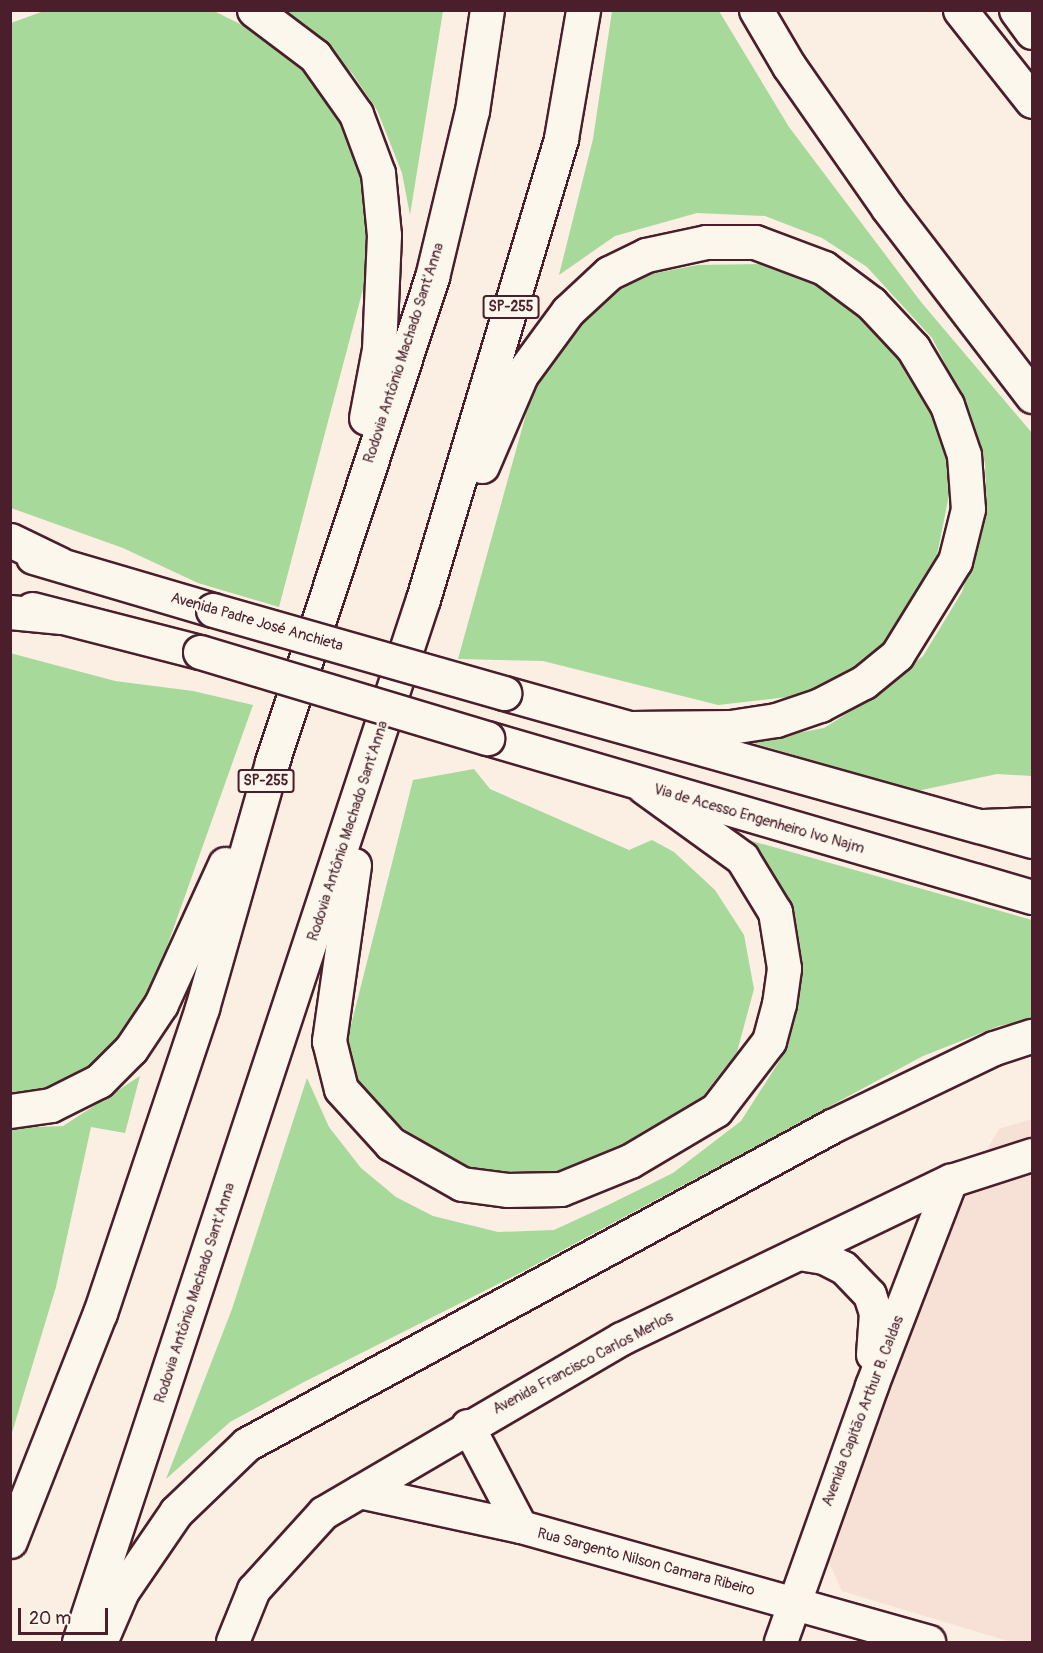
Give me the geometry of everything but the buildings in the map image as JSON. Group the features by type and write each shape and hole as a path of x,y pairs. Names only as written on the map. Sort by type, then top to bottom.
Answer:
{"main road":[{"path":"254,10 315,56 356,114 378,173 384,235 379,350 339,552"},
{"name":"Rodovia Antônio Machado Sant'Anna","path":"10,1541 122,1245 202,1008 272,762 339,552 432,277 472,111 487,10"},
{"name":"Rodovia Antônio Machado Sant'Anna","path":"79,1642 423,599 561,138 583,10"},
{"path":"756,10 789,66 888,208 1032,396"},
{"path":"960,10 1032,101"},
{"path":"1016,10 1032,32"},
{"path":"423,599 521,375 568,311 609,273 646,255 706,242 755,242 824,268 871,303 913,348 946,405 964,455 968,509 955,561 897,655 864,682 819,705 776,720 731,727 631,728"},
{"path":"10,540 60,564"},
{"name":"Avenida Padre José Anchieta","path":"10,550 631,728"},
{"path":"10,603 59,617"},
{"path":"10,612 59,617"},
{"name":"Via de Acesso Engenheiro Ivo Najm","path":"59,617 200,652 644,787 1032,897"},
{"path":"631,728 1032,840"},
{"path":"10,1111 51,1105 99,1081 131,1048 161,1004 272,762"},
{"path":"370,765 329,1041 341,1089 391,1144 424,1166 462,1184 507,1191 561,1189 587,1181 668,1140 716,1110 769,1041 784,968 775,912 742,858 644,787"},
{"path":"100,1642 122,1591 176,1512 247,1444 832,1126 994,1048 1032,1036"}],"street":[{"name":"Avenida Francisco Carlos Merlos","path":"233,1642 254,1590 324,1513 468,1426 622,1339 951,1181 1032,1155"},
{"name":"Avenida Capitão Arthur B. Caldas","path":"781,1642 793,1602 872,1386 951,1181"},
{"path":"799,1254 824,1258 844,1268 870,1295 876,1313 872,1386"},
{"path":"468,1426 520,1527"},
{"name":"Rua Sargento Nilson Camara Ribeiro","path":"360,1492 520,1527 929,1642"}],"lane":[{"path":"961,820 1032,816"}],"shaded area":[{"path":"1032,1119 1032,1642 1011,1642 842,1591 829,1562 945,1221 999,1129"}],"green space":[{"path":"44,11 214,11 266,37 316,82 352,138 369,206 367,274 279,607 198,583 123,548 11,508 11,23"},
{"path":"280,11 443,11 410,215 402,173 377,110 352,73"},
{"path":"612,11 719,11 789,127 921,302 1032,433 1032,776 997,774 917,791 750,742 824,728 875,696 923,656 962,592 987,515 985,463 970,412 932,338 867,267 822,238 765,216 697,213 615,236 559,275 593,139"},
{"path":"767,264 831,288 889,343 936,415 952,480 937,555 901,626 855,670 797,696 718,705 543,661 458,659 533,389 555,349 594,308 640,276 698,265"},
{"path":"10,653 115,681 193,691 253,705 144,1011 118,1048 57,1091 10,1098"},
{"path":"474,769 490,789 629,850 652,840 674,852 715,890 744,935 754,989 737,1052 696,1105 650,1144 550,1180 501,1179 457,1165 409,1133 366,1096 345,1049 413,780"},
{"path":"720,832 1032,920 1032,1019 999,1026 923,1056 522,1272 304,1382 230,1422 166,1479 232,1309 307,1078 329,1127 361,1168 396,1197 433,1216 498,1232 554,1230 673,1173 741,1121 780,1060 794,1009 792,955"},
{"path":"140,1076 125,1133 91,1127 56,1287 11,1436 11,1128 63,1126"}]}
